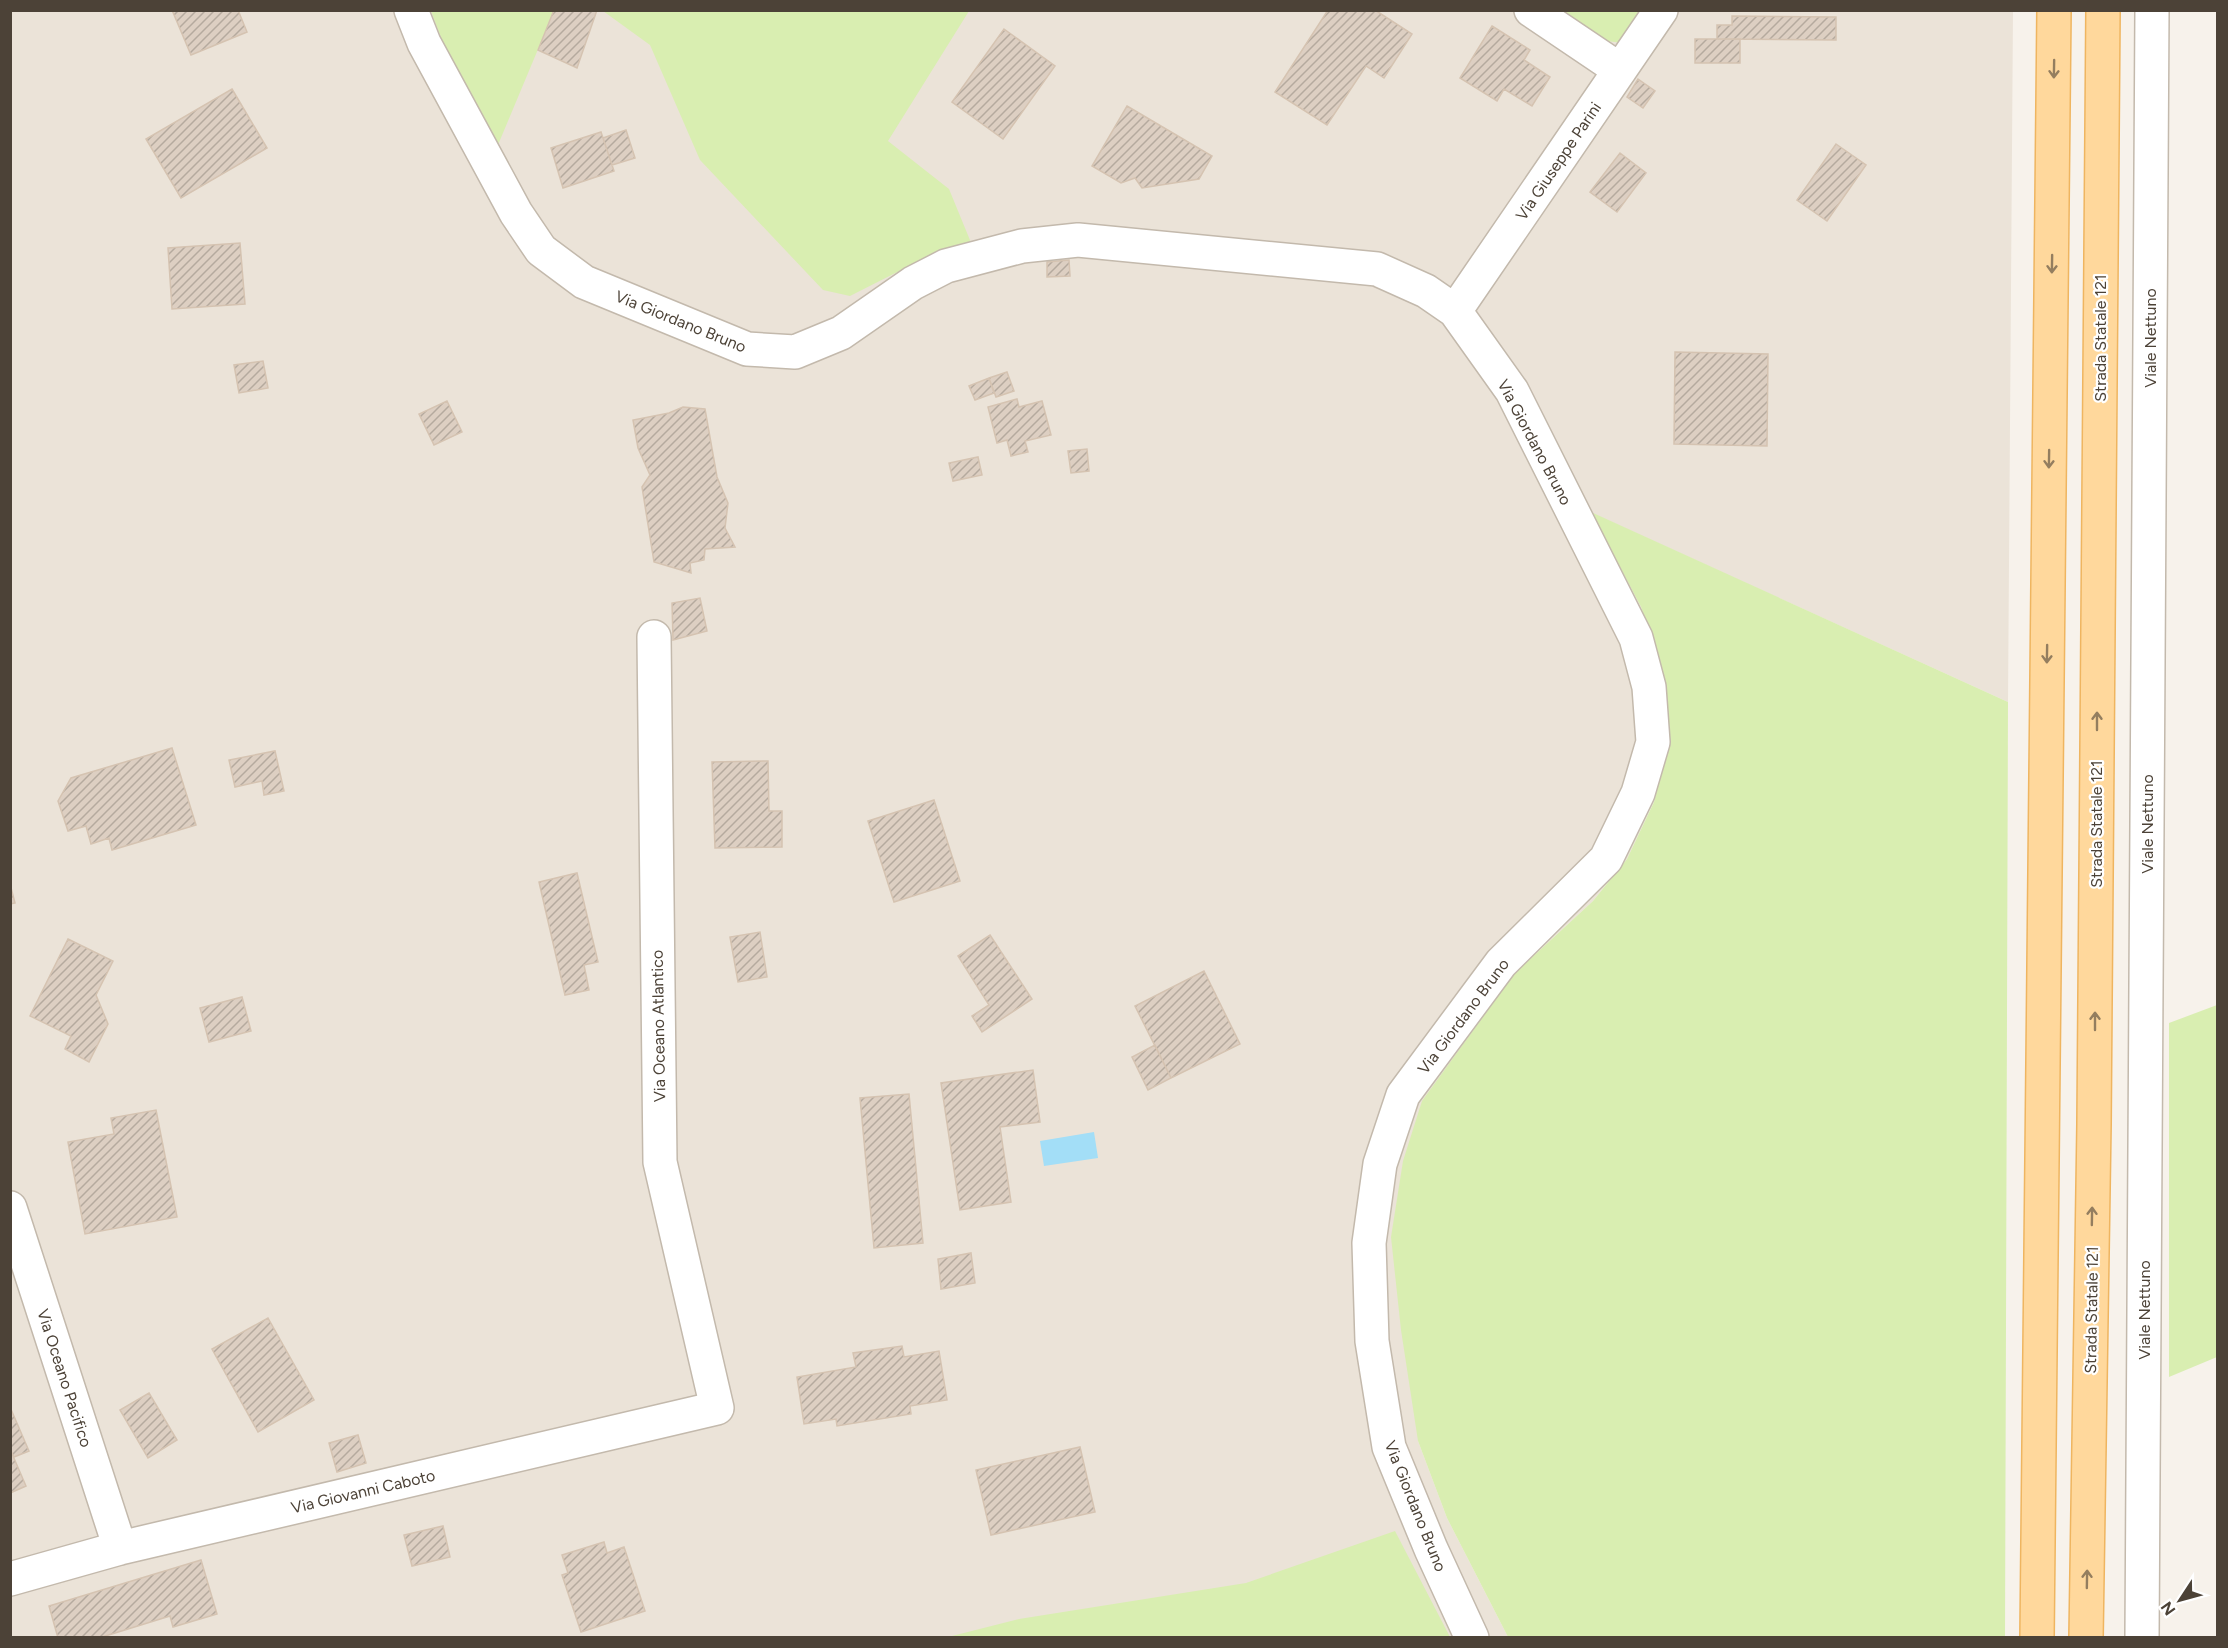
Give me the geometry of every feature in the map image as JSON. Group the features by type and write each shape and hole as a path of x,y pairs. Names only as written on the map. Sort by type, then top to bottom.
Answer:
{"main road":[{"path":"2037,1638 2054,10"},
{"name":"Strada Statale 121","path":"2086,1638 2094,1100 2103,10"}],"street":[{"name":"Via Giordano Bruno","path":"411,10 423,43 516,213 541,250 584,282 747,349 795,352 841,333 913,283 946,266 1022,246 1078,240 1377,269 1426,291 1455,311 1512,391 1636,638 1649,687 1653,742 1638,793 1606,859 1494,972 1403,1095 1380,1164 1369,1244 1372,1341 1389,1447 1431,1549 1472,1638"},
{"path":"1531,10 1620,70"},
{"name":"Via Giuseppe Parini","path":"1455,311 1660,10"},
{"name":"Viale Nettuno","path":"2142,1638 2152,10"},
{"name":"Via Oceano Atlantico","path":"654,637 660,1162 717,1408"},
{"name":"Via Oceano Pacifico","path":"10,1208 120,1548"},
{"name":"Via Giovanni Caboto","path":"10,1580 120,1548 717,1408"}],"shaded area":[{"path":"11,11 2013,11 2008,702 1592,513 1641,607 1662,668 1668,737 1654,802 1627,859 1593,901 1514,974 1418,1441 1447,1518 1508,1637 11,1638"}],"green space":[{"path":"431,11 554,11 495,152 444,46"},
{"path":"603,11 969,11 888,141 949,189 972,245 923,259 850,296 823,290 700,160 650,45"},
{"path":"1556,11 1644,11 1622,43 1600,40"},
{"path":"1591,512 2008,702 2005,1637 1508,1637 1447,1518 1418,1441 1401,1330 1391,1237 1403,1161 1422,1101 1514,974 1593,901 1627,859 1654,802 1668,737 1662,668 1641,607"},
{"path":"2217,1005 2217,1357 2169,1377 2169,1023"},
{"path":"1395,1531 1450,1637 948,1637 1019,1619 1246,1583"}],"water":[{"path":"1094,1132 1098,1158 1044,1166 1040,1141"}],"building":[{"path":"172,10 238,10 247,32 191,55"},
{"path":"554,10 597,10 577,68 538,50"},
{"path":"1328,10 1375,10 1412,34 1384,78 1366,66 1327,125 1275,92"},
{"path":"1732,16 1836,17 1836,40 1717,39 1717,25 1732,25"},
{"path":"1492,26 1530,50 1524,60 1550,77 1532,106 1504,89 1497,101 1460,78"},
{"path":"1004,29 1055,66 1003,139 952,102"},
{"path":"1695,39 1740,39 1740,63 1695,63"},
{"path":"1638,79 1655,91 1643,108 1627,97"},
{"path":"232,89 267,148 181,198 146,139"},
{"path":"1127,106 1212,156 1199,179 1142,188 1135,178 1121,183 1092,166"},
{"path":"626,130 635,158 612,165 603,138"},
{"path":"601,132 614,171 563,188 551,148"},
{"path":"1836,144 1866,165 1827,221 1797,200"},
{"path":"1620,153 1646,173 1617,212 1590,192"},
{"path":"240,243 245,304 172,309 168,248"},
{"path":"1069,260 1070,276 1047,277 1047,262"},
{"path":"1675,352 1768,354 1767,446 1674,444"},
{"path":"263,361 268,388 239,393 234,365"},
{"path":"1007,372 1014,391 996,397 989,378"},
{"path":"989,378 994,393 975,400 969,386"},
{"path":"1017,399 1019,407 1042,401 1051,435 1025,441 1028,452 1011,456 1007,440 997,443 988,407"},
{"path":"447,401 462,432 434,445 419,414"},
{"path":"683,407 705,409 717,477 728,503 725,528 735,547 705,549 704,560 690,563 691,573 654,562 642,487 650,475 638,448 633,420 669,413"},
{"path":"1087,449 1089,471 1071,473 1068,451"},
{"path":"978,457 982,475 953,481 949,463"},
{"path":"700,598 707,631 673,640 672,603"},
{"path":"172,748 196,825 112,850 109,838 91,844 86,826 68,831 58,801 71,778"},
{"path":"275,751 284,791 264,795 262,781 235,787 229,760"},
{"path":"768,761 769,811 782,811 782,847 715,848 712,762"},
{"path":"934,800 960,881 894,902 868,821"},
{"path":"577,873 598,962 584,965 589,990 565,995 539,882"},
{"path":"10,884 15,903 10,904"},
{"path":"760,932 767,977 738,982 730,937"},
{"path":"990,935 1032,999 982,1032 972,1016 989,1005 958,956"},
{"path":"68,939 113,961 96,995 108,1024 89,1062 65,1049 71,1036 30,1016"},
{"path":"1204,971 1240,1044 1171,1078 1135,1006"},
{"path":"242,997 251,1031 209,1042 200,1008"},
{"path":"1155,1045 1171,1078 1148,1090 1132,1057"},
{"path":"1033,1070 1040,1122 1000,1127 1011,1202 960,1210 941,1083"},
{"path":"909,1094 923,1243 874,1248 860,1098"},
{"path":"156,1110 177,1217 85,1234 68,1142 114,1134 111,1118"},
{"path":"971,1253 975,1283 941,1289 938,1259"},
{"path":"268,1318 314,1400 258,1432 212,1349"},
{"path":"902,1346 904,1357 939,1351 947,1400 910,1406 911,1414 837,1426 836,1419 804,1424 797,1377 856,1367 853,1353"},
{"path":"149,1393 177,1440 148,1458 120,1410"},
{"path":"10,1407 29,1451 14,1457 10,1449"},
{"path":"358,1435 366,1463 337,1472 329,1443"},
{"path":"1080,1447 1095,1512 991,1535 976,1470"},
{"path":"10,1449 26,1486 10,1493"},
{"path":"443,1526 450,1557 412,1566 404,1535"},
{"path":"604,1542 607,1553 624,1547 645,1611 581,1632 562,1575 568,1573 562,1555"},
{"path":"201,1560 217,1614 173,1627 170,1616 99,1638 58,1638 49,1606"}]}
